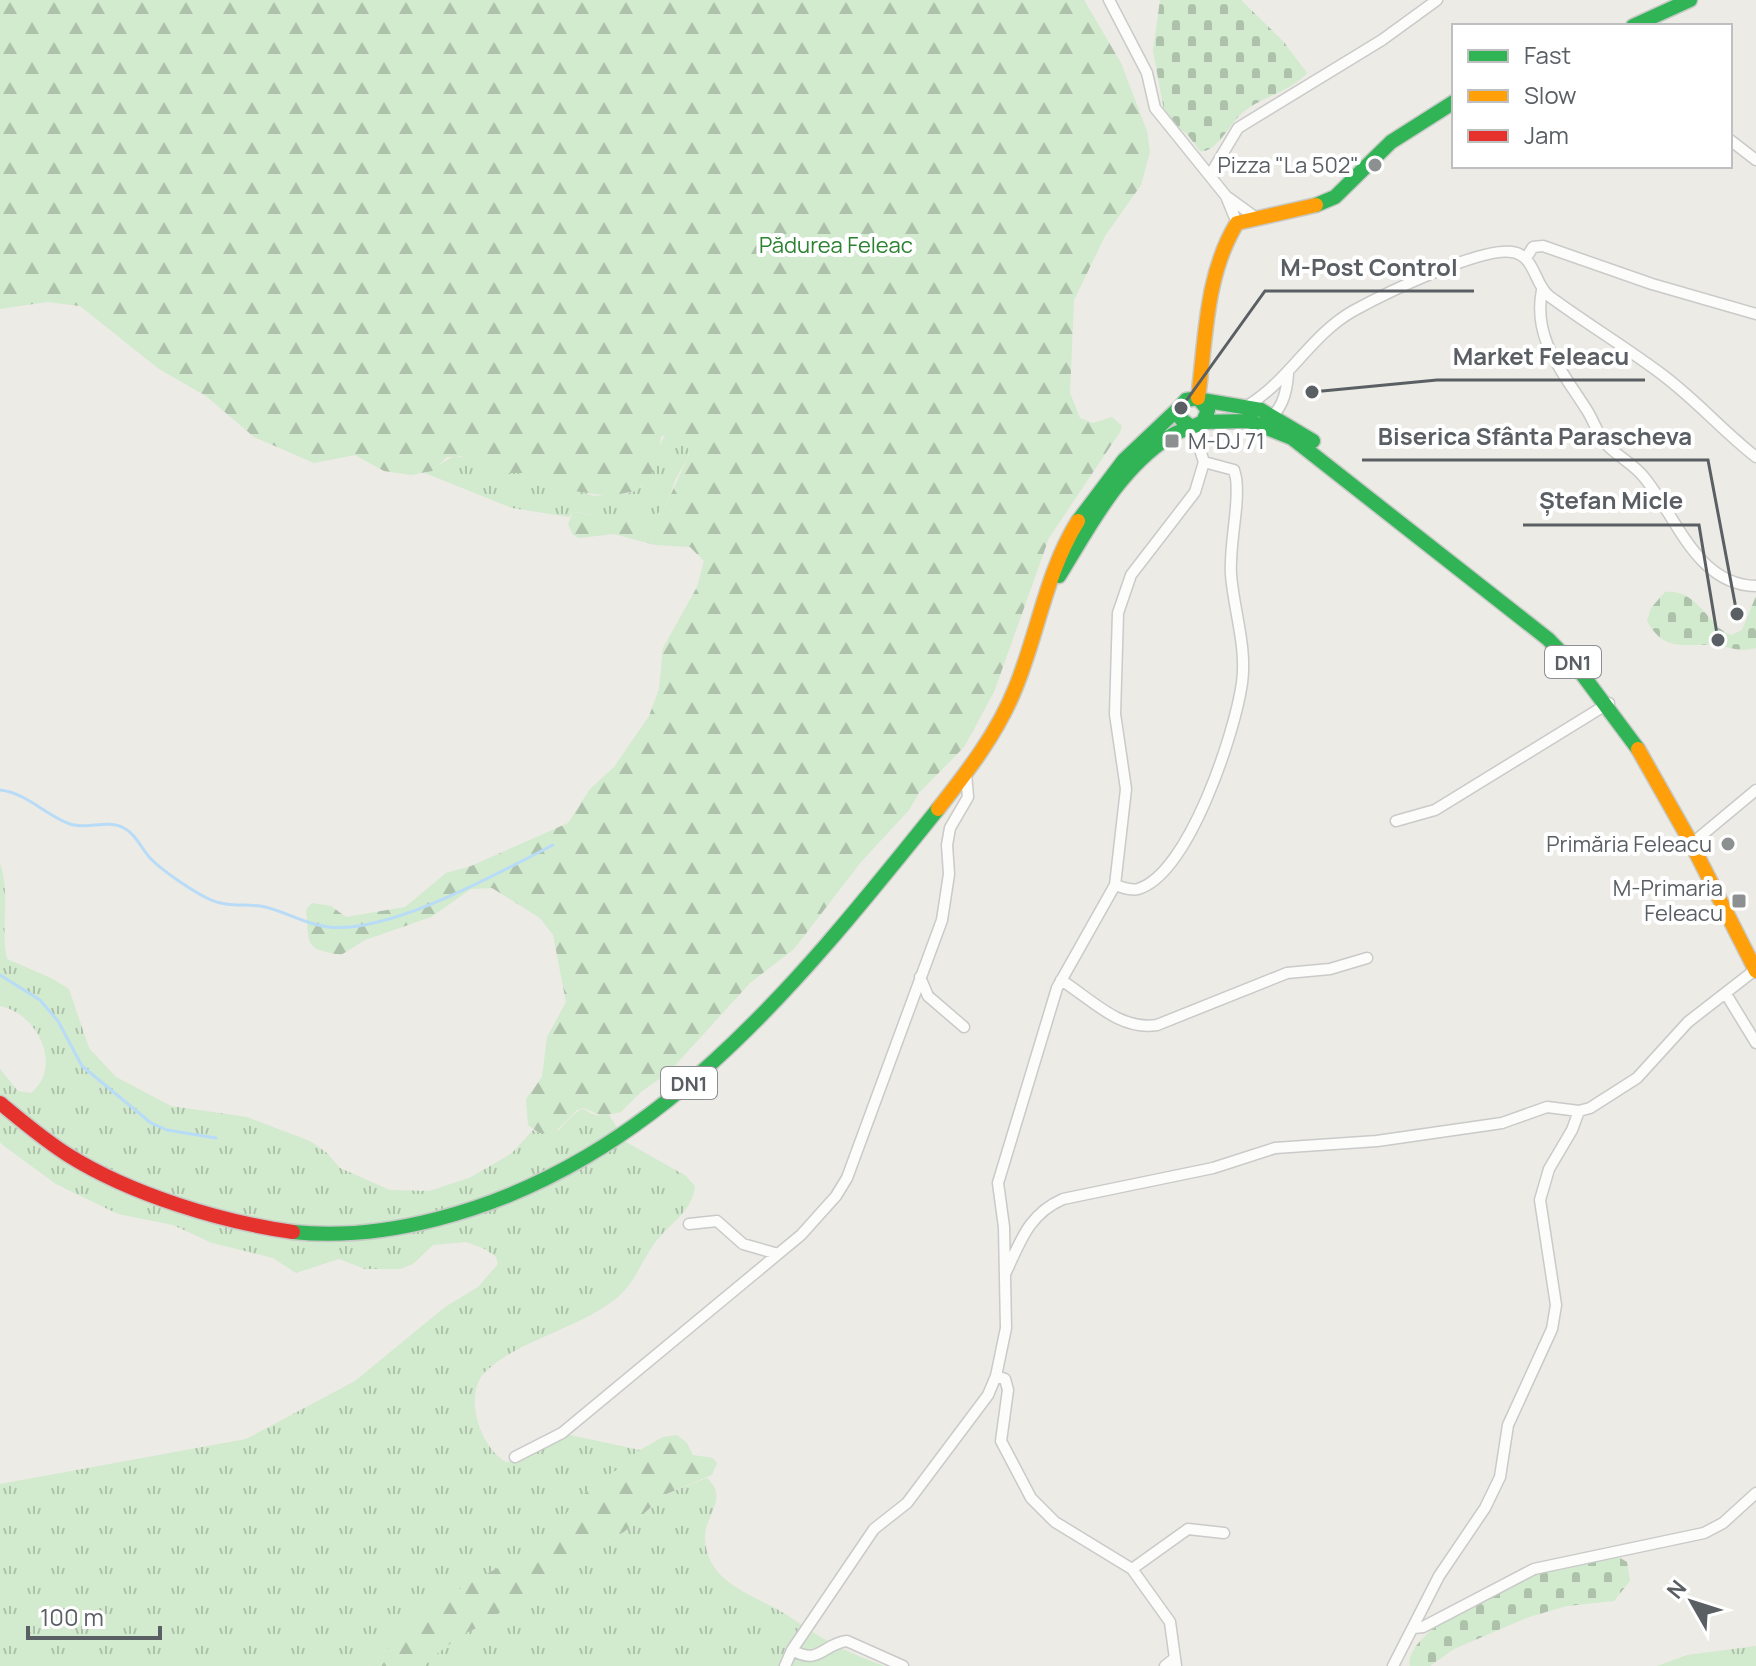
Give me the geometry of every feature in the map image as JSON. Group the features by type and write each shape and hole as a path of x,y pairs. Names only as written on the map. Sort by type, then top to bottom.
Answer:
{"main road":[{"path":"1637,24 1690,0"},
{"path":"1180,407 1181,419 1197,424 1208,410 1200,399 1218,268 1225,242 1237,223 1255,217 1306,210 1335,197 1391,142 1421,120 1452,103"},
{"name":"DN1","path":"0,1103 53,1145 90,1168 212,1213 309,1234 412,1226 477,1208 534,1185 626,1134 707,1067 853,916 965,771 1000,721 1010,701 1062,548 1106,482 1186,400 1250,404 1276,413 1554,634 1586,664 1630,719 1756,953"},
{"name":"DN1","path":"1050,586 1130,473 1162,441 1197,424 1237,417 1261,421 1316,456 1548,639 1609,703 1636,744 1756,970"}],"street":[{"path":"1109,0 1147,73 1155,108 1171,133 1226,196 1237,223"},
{"path":"1210,175 1238,128 1382,40 1437,0"},
{"path":"1732,142 1756,160"},
{"path":"1226,196 1255,217"},
{"path":"1526,258 1533,247 1543,246 1652,284 1756,314"},
{"path":"1250,404 1288,374 1329,327 1354,311 1460,262 1499,252 1514,252 1526,258 1542,290 1606,339 1665,377 1756,457"},
{"path":"1542,290 1538,310 1544,339 1555,364 1605,443 1645,478 1677,531 1699,556 1728,582 1756,586"},
{"path":"1261,421 1276,413 1287,387 1288,374"},
{"path":"785,1666 792,1650 874,1529 907,1503 988,1395 996,1376 1006,1328 1004,1227 998,1183 1061,980 1115,885 1126,789 1115,714 1118,613 1131,575 1195,492 1204,462 1195,434 1197,424"},
{"path":"1115,885 1134,891 1144,887 1171,860 1203,812 1238,701 1242,647 1231,576 1236,478 1234,470 1226,466 1204,462"},
{"path":"1396,821 1435,810 1609,703"},
{"path":"515,1457 562,1433 778,1254 821,1215 847,1178 942,920 949,874 947,845 950,828 968,797 965,771"},
{"path":"1696,840 1756,790"},
{"path":"1061,980 1124,1024 1141,1028 1157,1025 1287,973 1330,969 1367,958"},
{"path":"1003,1278 1031,1220 1043,1208 1063,1199 1213,1168 1275,1148 1377,1141 1502,1123 1547,1107 1579,1111 1590,1108 1637,1078 1688,1022 1756,970"},
{"path":"920,977 928,996 964,1027"},
{"path":"1726,994 1756,1043"},
{"path":"1393,1666 1439,1576 1485,1508 1500,1477 1508,1425 1522,1388 1552,1329 1556,1305 1540,1200 1549,1169 1572,1130 1579,1111"},
{"path":"689,1224 717,1221 743,1244 778,1254"},
{"path":"996,1376 1005,1379 1008,1390 1001,1441 1031,1498 1055,1522 1132,1569 1170,1622 1175,1662 1165,1666"},
{"path":"1414,1628 1423,1627 1534,1569 1704,1533 1723,1523 1756,1493"},
{"path":"1132,1569 1188,1529 1224,1533"},
{"path":"792,1650 804,1657 814,1657 838,1642 847,1641 903,1666"}],"green space":[{"name":"Pădurea Feleac","path":"0,0 1084,0 1121,63 1147,131 1150,152 1141,185 1105,236 1074,300 1070,393 1080,418 1093,423 1112,417 1122,426 1120,432 1049,538 994,692 964,747 919,793 909,810 861,862 794,949 750,983 669,1072 641,1092 621,1112 602,1116 584,1108 577,1110 553,1134 539,1133 528,1125 526,1099 542,1077 547,1037 566,1002 553,935 540,918 492,888 471,889 431,917 365,940 341,955 313,946 308,936 306,912 312,903 331,906 346,917 405,907 446,873 471,866 568,823 590,789 614,767 649,716 659,689 663,648 697,587 704,561 690,547 655,545 614,534 579,538 573,535 568,524 573,512 631,521 657,514 666,505 689,455 686,436 666,433 661,437 657,464 647,482 636,491 609,496 574,491 525,473 491,473 461,456 447,457 432,471 411,475 384,471 355,455 314,463 254,437 206,396 159,369 80,306 47,302 0,309"},
{"path":"1160,0 1241,0 1283,41 1307,73 1292,85 1249,108 1217,143 1206,151 1200,151 1187,134 1170,122 1164,110 1153,51"},
{"path":"666,432 686,436 689,452 666,504 658,514 648,519 623,520 573,512 569,517 512,508 425,473 454,456 468,458 491,473 525,473 594,496 629,493 642,487"},
{"path":"1665,592 1686,596 1731,635 1742,630 1756,596 1756,648 1744,650 1676,644 1661,638 1647,621 1651,608"},
{"path":"0,864 5,887 7,959 69,989 89,1048 116,1077 171,1106 247,1117 310,1141 327,1153 340,1168 390,1190 429,1191 469,1178 511,1154 533,1130 539,1133 559,1130 582,1109 592,1114 609,1115 626,1142 686,1176 695,1186 686,1209 657,1240 631,1283 619,1296 587,1317 500,1360 486,1371 475,1393 477,1420 482,1433 497,1455 506,1462 519,1460 565,1434 640,1450 619,1469 595,1482 544,1538 528,1551 420,1611 399,1638 369,1666 0,1666 0,1484 246,1439 355,1381 445,1307 478,1287 498,1264 496,1257 485,1249 466,1242 433,1245 413,1264 400,1269 365,1269 339,1259 296,1273 273,1258 212,1243 173,1225 118,1214 56,1184 4,1146 0,1142 0,1069 18,1091 31,1093 41,1082 45,1055 35,1029 13,1011 0,1006"},
{"path":"677,1435 687,1443 693,1455 713,1458 717,1463 712,1475 664,1495 624,1532 600,1544 580,1563 546,1584 522,1595 485,1624 462,1635 435,1655 428,1666 369,1666 399,1638 420,1611 528,1551 544,1538 595,1482 619,1469 640,1450 663,1437"},
{"path":"707,1478 716,1493 716,1501 705,1531 705,1540 708,1555 724,1578 833,1644 884,1666 428,1666 435,1655 462,1635 485,1624 522,1595 580,1563 600,1544 624,1532 664,1495"},
{"path":"1615,1555 1627,1562 1630,1581 1614,1601 1567,1606 1529,1617 1454,1649 1430,1666 1410,1666 1412,1653 1422,1640 1457,1611 1479,1598 1531,1573"},
{"path":"1756,1646 1756,1666 1657,1666 1687,1655"}],"waterway":[{"path":"0,790 19,795 70,824 111,824 124,828 171,876 211,900 265,907 328,927 353,927 412,912 553,845"},
{"path":"0,975 40,1000 58,1021 82,1066 151,1123 167,1130 216,1138"}],"traffic: fast":[{"path":"1637,24 1690,0"},
{"path":"1316,205 1335,197 1391,142 1452,103"},
{"path":"1059,576 1120,482 1151,450 1169,437 1203,422 1208,410 1198,398 1186,400 1180,407 1181,419 1190,426"},
{"path":"1202,400 1261,410 1313,441"},
{"path":"1078,521 1124,460 1180,407"},
{"path":"1203,422 1249,421 1292,438 1548,639 1582,674 1638,749"},
{"path":"293,1232 366,1232 437,1219 516,1192 589,1155 656,1109 719,1056 778,998 938,809"}],"traffic: slow":[{"path":"1198,398 1213,286 1226,243 1237,223 1316,205"},
{"path":"938,809 981,752 1008,706 1050,582 1078,521"},
{"path":"1638,749 1689,839 1756,971"}],"traffic: jam":[{"path":"0,1103 59,1149 119,1182 207,1214 293,1232"}],"place":[{"name":"Pizza \"La 502\"","path":"1375,165"},
{"name":"Market Feleacu","path":"1312,392"},
{"name":"M-Post Control","path":"1181,408"},
{"name":"M-DJ 71","path":"1172,441"},
{"name":"Biserica Sfânta Parascheva","path":"1737,614"},
{"name":"Ștefan Micle","path":"1718,640"},
{"name":"Primăria Feleacu","path":"1728,844"},
{"name":"M-Primaria Feleacu","path":"1739,901"}]}
